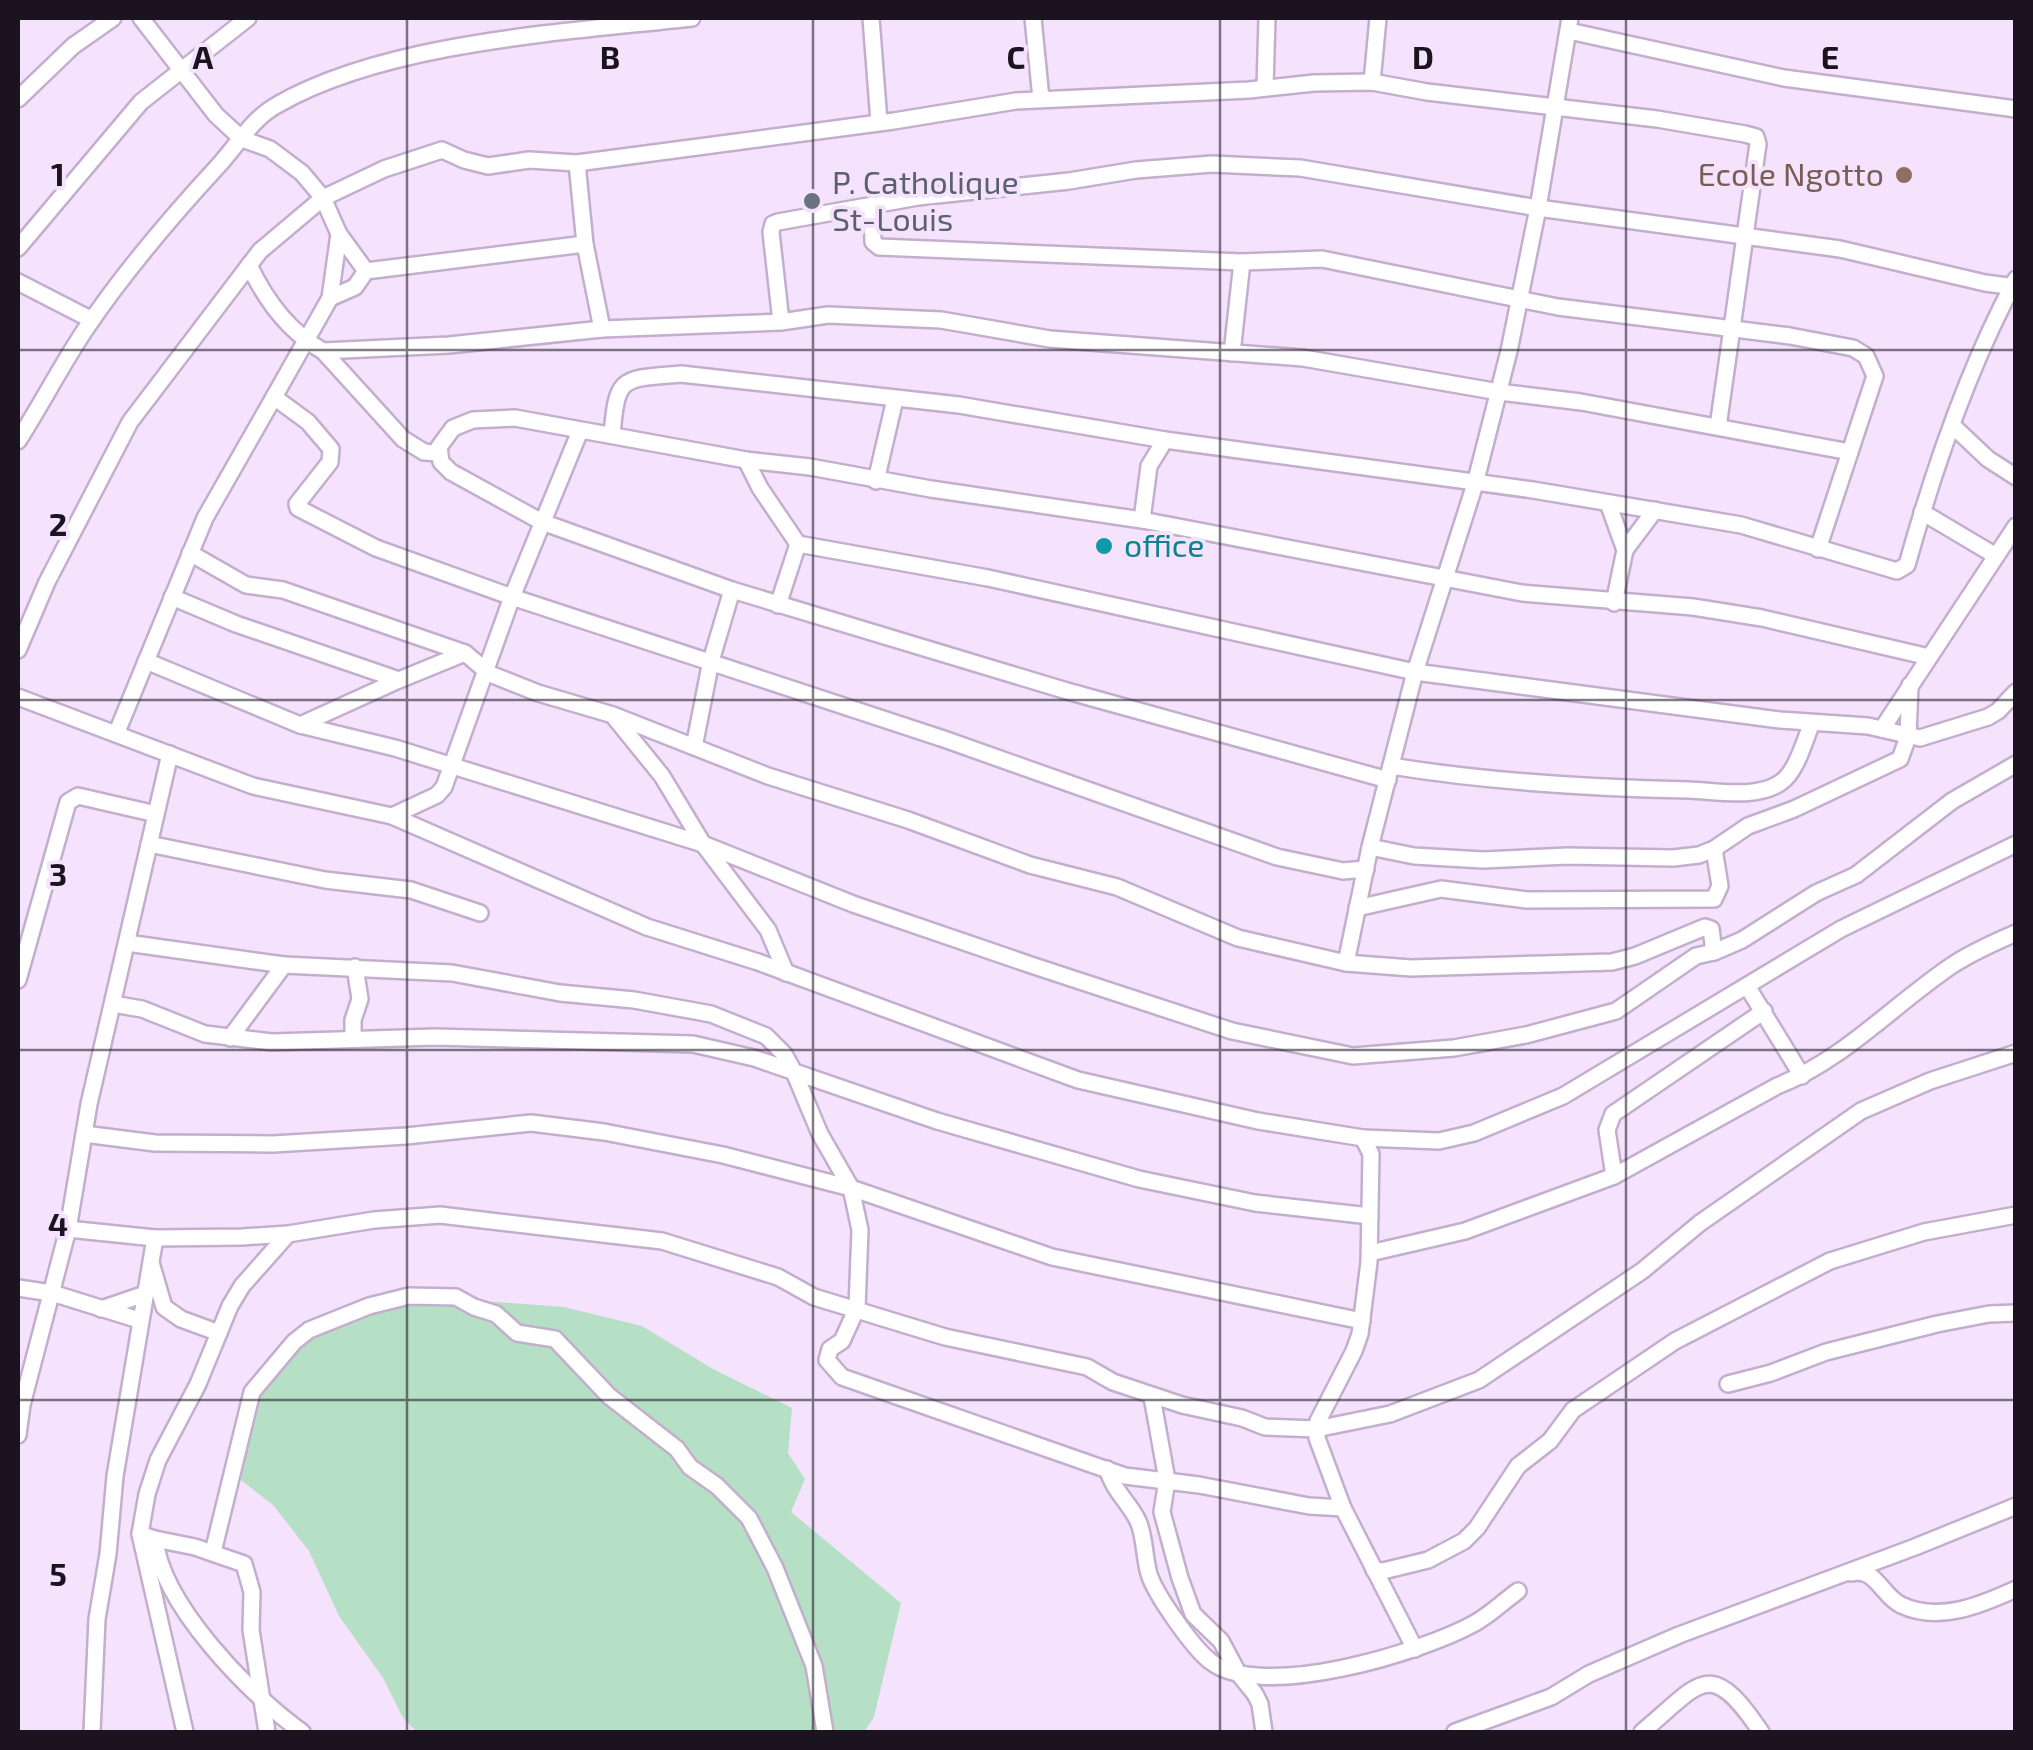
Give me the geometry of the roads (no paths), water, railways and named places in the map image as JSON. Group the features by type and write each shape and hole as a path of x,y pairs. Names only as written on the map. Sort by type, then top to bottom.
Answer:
{"street":[{"path":"18,100 73,46 114,18"},
{"path":"140,18 216,115 242,139 270,149 290,162 323,198 339,234 366,271"},
{"path":"18,248 141,102 248,18"},
{"path":"18,441 92,320 186,200 274,106 366,69 476,44 692,18"},
{"path":"871,18 879,122"},
{"path":"1032,18 1040,99"},
{"path":"1266,88 1267,18"},
{"path":"1372,82 1378,18"},
{"path":"1346,963 1414,672 1448,577 1499,392 1538,208 1570,24 1784,78 2016,108"},
{"path":"18,650 47,582 130,422 249,265 273,237 323,198 384,169 442,150 488,166 528,160 576,163 1040,99 1372,82 1657,119 1756,137 1718,427"},
{"path":"576,163 602,329"},
{"path":"612,435 619,389 626,383 681,374 958,405 1166,440 1655,510 1742,526 1902,570 1976,363 2014,284 1986,284 1840,248 1538,208 1342,173 1212,164 918,197 773,224 781,322"},
{"path":"872,207 873,242 878,248 1242,262 1322,258 1520,301 1853,348 1866,356 1875,376 1818,549"},
{"path":"118,732 205,518 330,298 339,234"},
{"path":"330,298 355,287 366,271 586,244"},
{"path":"1232,353 1242,262"},
{"path":"249,265 264,297 308,342 323,351 402,439 424,452 438,453"},
{"path":"18,282 92,320"},
{"path":"323,351 828,316 941,320 1050,339 1351,364 1850,452"},
{"path":"274,397 308,422 331,448 330,462 297,504 298,508 361,542 512,597 1098,792 1276,857 1342,872 1366,869"},
{"path":"876,481 895,399"},
{"path":"1812,723 1782,782 1759,790 1636,789 1390,773 732,590 542,522 450,472 438,453 446,435 473,420 515,418 746,460 1142,520 1522,593 1693,607 1762,618 1929,657"},
{"path":"1953,426 1988,460 2016,477"},
{"path":"392,816 444,787 512,597 580,431"},
{"path":"1142,520 1149,466 1166,440"},
{"path":"746,460 798,544 988,578 1414,672 1882,729 1908,737 1924,737 1988,717 2016,692"},
{"path":"1608,503 1626,550"},
{"path":"1614,603 1626,550 1655,510"},
{"path":"1922,512 1996,556"},
{"path":"1882,729 2016,526"},
{"path":"778,605 798,544"},
{"path":"190,553 246,586 283,590 465,654 485,670 538,694 613,715 768,776 908,820 1030,865 1117,887 1238,938 1346,963 1411,968 1612,962 1705,926 1711,930 1714,952"},
{"path":"694,746 711,661 732,590"},
{"path":"172,597 236,624 399,680"},
{"path":"300,725 465,654"},
{"path":"146,661 300,725 395,748 703,844 853,904 1232,1031 1353,1056 1454,1048 1526,1035 1611,1012 1696,956 1742,940 1816,893 1856,875 1952,801 2016,764"},
{"path":"1370,848 1414,856 1483,860 1674,858 1714,850 1751,825 1794,810 1898,760 1908,737 1910,685"},
{"path":"18,697 253,786 392,816 647,927 1103,1088 1258,1121 1363,1138 1416,1142 1474,1134 1580,1088 1842,930 2016,844"},
{"path":"613,715 662,776 703,844 768,930 786,973"},
{"path":"18,1434 22,1405 68,1230 84,1134 170,754"},
{"path":"18,976 68,802 78,796 156,814"},
{"path":"149,844 325,880 411,890 480,913"},
{"path":"1357,908 1441,889 1526,900 1714,899 1720,886 1714,850"},
{"path":"1370,1253 1465,1232 1614,1176 1802,1076 1896,1011 1954,964 2016,933"},
{"path":"128,943 284,966 452,973 711,1014 766,1036 784,1054 820,1134 851,1188 860,1230 858,1308 842,1341 827,1354 829,1364 842,1378 1138,1478 1342,1508"},
{"path":"230,1038 284,966"},
{"path":"353,1038 353,1020 360,999 356,967"},
{"path":"1748,986 1802,1076"},
{"path":"112,1004 142,1008 182,1026 230,1038 272,1042 504,1038 716,1048 937,1121 1140,1179 1254,1203 1370,1216"},
{"path":"1614,1176 1607,1145 1608,1124 1613,1114 1764,1011"},
{"path":"68,1230 154,1238 288,1234 374,1220 440,1215 662,1241 778,1277 814,1298 945,1336 1087,1368 1152,1396 1265,1427 1316,1429 1390,1414 1480,1380 1642,1271 1700,1223 1861,1111 1930,1081 2016,1053"},
{"path":"84,1134 155,1143 273,1144 538,1123 657,1141 851,1188 1052,1256 1362,1322"},
{"path":"1363,1138 1370,1154 1370,1253 1362,1322 1354,1351 1316,1429 1320,1452 1342,1508 1415,1650"},
{"path":"1374,1570 1383,1572 1428,1560 1464,1541 1518,1466 1550,1441 1573,1410 1675,1341 1830,1260 1924,1232 2016,1215"},
{"path":"185,1732 148,1536 146,1494 158,1460 242,1286 288,1234"},
{"path":"92,1732 98,1619 114,1476 154,1238"},
{"path":"151,1262 164,1307 181,1320 219,1333"},
{"path":"18,1288 52,1293 139,1320"},
{"path":"101,1309 145,1294"},
{"path":"213,1552 252,1392 294,1342 309,1330 370,1306 409,1296 456,1296 496,1314 517,1333 555,1339 609,1396 677,1449 690,1466 749,1518 775,1568 814,1666 826,1732"},
{"path":"1728,1384 1772,1373 1826,1352 1937,1324 2016,1313"},
{"path":"1152,1396 1166,1480 1162,1512 1191,1608 1204,1628 1221,1641 1260,1704 1264,1732"},
{"path":"1106,1469 1121,1500 1139,1522 1148,1568 1163,1603 1210,1662 1238,1673 1269,1678 1328,1671 1415,1650 1478,1621 1518,1591"},
{"path":"1455,1732 1551,1696 1589,1674 1679,1635 2016,1506"},
{"path":"148,1536 242,1562 247,1572 267,1732"},
{"path":"148,1536 174,1592 211,1644 261,1701 302,1732"},
{"path":"1832,1577 1861,1570 1872,1575 1901,1604 1940,1612 1976,1608 2016,1589"},
{"path":"1642,1732 1708,1682 1721,1684 1761,1732"}],"place":[{"name":"Ecole Ngotto","path":"1904,175"},
{"name":"P. Catholique St-Louis","path":"812,201"},
{"name":"office","path":"1104,546"}]}
